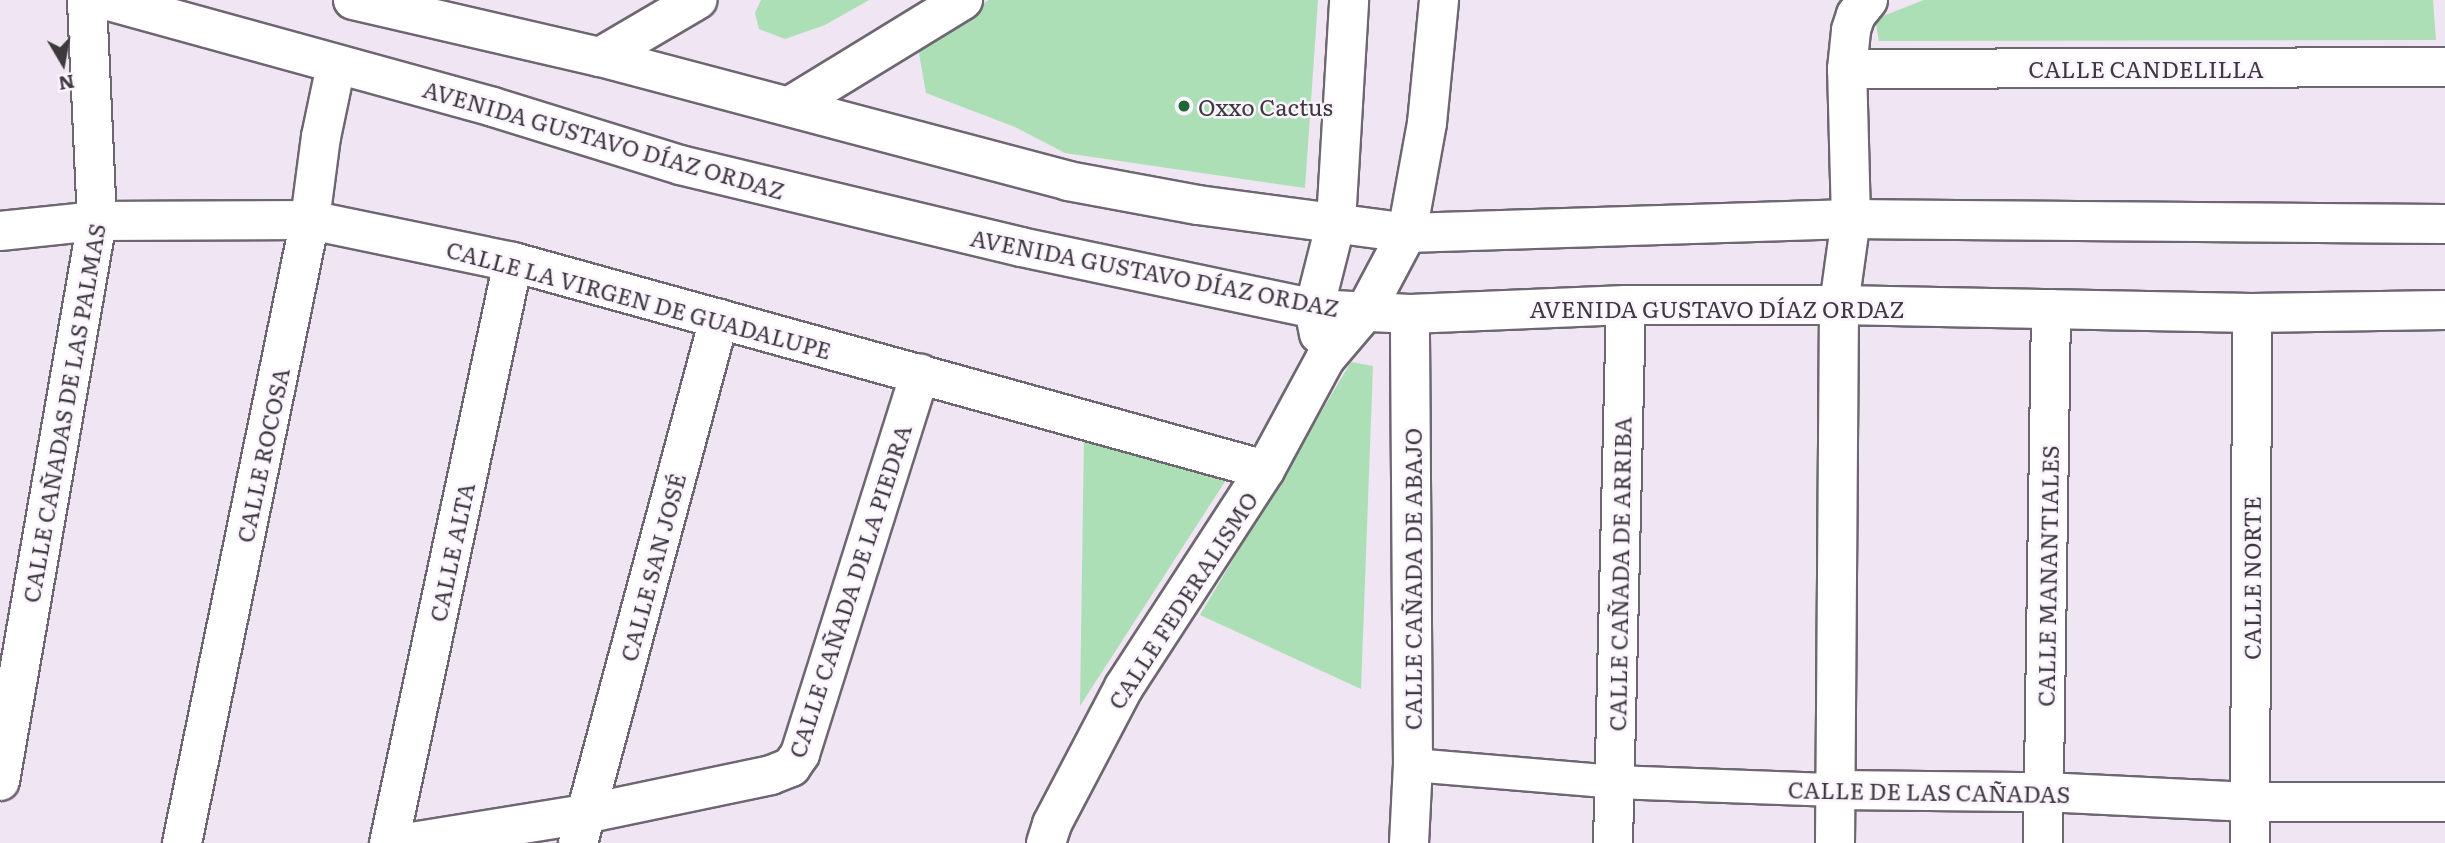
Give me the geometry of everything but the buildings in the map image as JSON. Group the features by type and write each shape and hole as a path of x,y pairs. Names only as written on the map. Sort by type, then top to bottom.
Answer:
{"street":[{"name":"CALLE CAÑADAS DE LAS PALMAS","path":"0,781 97,221 87,0"},
{"name":"AVENIDA GUSTAVO DÍAZ ORDAZ","path":"106,0 493,107 680,165 1021,247 1314,309 1410,314 1626,305 1839,304 2252,313 2445,310"},
{"path":"353,0 600,57 1068,181 1198,205 1407,233 1851,219 2445,224"},
{"path":"600,57 697,0"},
{"path":"790,106 963,0"},
{"path":"1325,359 1314,309 1336,222 1349,0"},
{"name":"CALLE FEDERALISMO","path":"1046,843 1052,824 1124,687 1265,470 1325,359 1366,312 1407,233 1427,123 1439,0"},
{"path":"1835,843 1839,304 1851,219 1847,69 1851,30 1856,15 1868,0"},
{"name":"CALLE ROCOSA","path":"182,843 310,220 321,137 336,65"},
{"name":"CALLE CANDELILLA","path":"1847,69 2445,67"},
{"name":"CALLE LA VIRGEN DE GUADALUPE","path":"0,231 97,221 310,220 513,262 1265,470"},
{"name":"CALLE ALTA","path":"389,843 513,262"},
{"name":"CALLE CAÑADA DE ARRIBA","path":"1614,843 1626,305"},
{"name":"CALLE MANANTIALES","path":"2043,843 2051,309"},
{"name":"CALLE NORTE","path":"2250,843 2252,313"},
{"name":"CALLE CAÑADA DE ABAJO","path":"1409,843 1413,765 1410,314"},
{"name":"CALLE SAN JOSÉ","path":"582,828 719,320"},
{"name":"CALLE CAÑADA DE LA PIEDRA","path":"406,843 582,828 771,775 784,771 797,762 920,373"},
{"name":"CALLE DE LAS CAÑADAS","path":"1413,765 1615,782 1836,790 2044,792 2250,802 2445,802"}],"green space":[{"path":"761,0 869,0 825,25 785,39 759,29 755,13"},
{"path":"989,0 1318,0 1305,188 1065,153 1015,127 926,93 917,42"},
{"path":"1924,0 2433,0 2436,40 1879,41 1875,19"},
{"path":"1351,362 1373,366 1361,689 1200,615"},
{"path":"1084,436 1226,480 1080,706"}],"place":[{"name":"Oxxo Cactus","path":"1184,106"}]}
